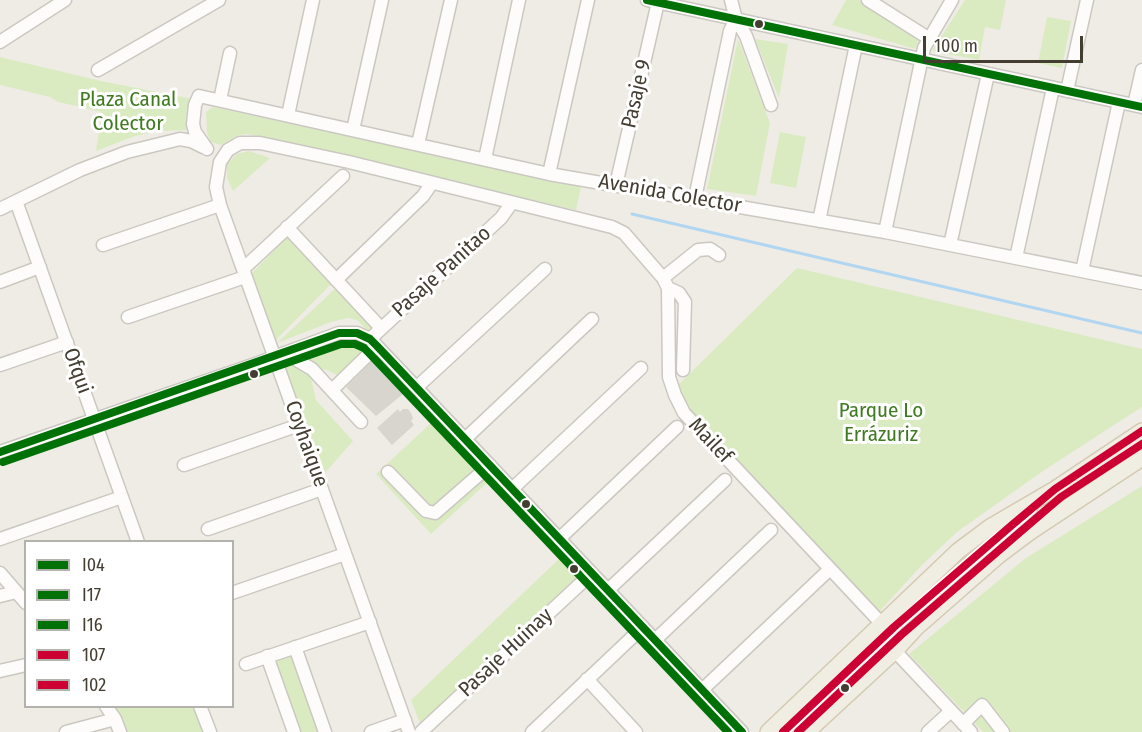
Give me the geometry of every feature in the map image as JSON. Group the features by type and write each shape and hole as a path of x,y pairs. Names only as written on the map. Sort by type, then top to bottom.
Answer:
{"main road":[{"path":"768,732 944,562 974,538 1055,489 1142,431"},
{"path":"807,732 971,578 1014,543 1142,458"}],"street":[{"path":"0,42 65,0"},
{"path":"98,70 219,0"},
{"path":"288,115 313,0"},
{"path":"353,130 382,0"},
{"path":"418,144 451,0"},
{"path":"485,159 519,0"},
{"path":"549,174 588,0"},
{"path":"731,0 735,19 746,36 771,105"},
{"path":"868,0 925,36"},
{"path":"885,232 921,59 926,42 952,0"},
{"path":"1067,91 1088,0"},
{"path":"652,1 1138,106 1142,70"},
{"name":"Pasaje 9","path":"616,185 652,1"},
{"path":"695,198 730,32 735,19"},
{"path":"819,221 856,45"},
{"path":"220,100 230,52"},
{"path":"950,245 988,74"},
{"path":"1016,258 1053,88"},
{"name":"Avenida Colector","path":"207,149 195,132 193,124 195,105 199,96 549,174 885,232 1142,284"},
{"path":"1082,271 1119,102"},
{"path":"0,209 80,170 161,142 186,139 223,155"},
{"name":"Avenida Colector","path":"223,155 240,143 254,141 612,227 627,236 665,283"},
{"name":"Coyhaique","path":"223,155 216,177 220,205 244,273 280,355 299,425 407,726"},
{"path":"128,317 244,273 287,227 343,176"},
{"path":"336,280 423,196 432,183"},
{"name":"Ofqui","path":"16,201 137,540"},
{"name":"Pasaje Panitao","path":"332,390 373,342 381,328 501,218 512,204"},
{"path":"103,245 220,205"},
{"path":"287,227 381,328"},
{"path":"683,370 685,302 679,293 665,283 698,250 710,249 719,255"},
{"path":"0,282 40,267"},
{"path":"417,387 545,269"},
{"name":"Mailef","path":"665,283 669,377 684,413 881,623"},
{"path":"465,439 592,319"},
{"path":"0,452 345,332 357,333 373,342 417,387 742,732"},
{"path":"0,365 67,342"},
{"path":"280,355 312,369 361,422"},
{"path":"512,489 641,368"},
{"path":"184,465 299,425"},
{"path":"560,539 677,427"},
{"path":"388,472 426,511 435,513 490,465"},
{"path":"608,590 725,480"},
{"path":"208,529 322,489"},
{"path":"783,732 894,627 1055,489"},
{"path":"0,539 122,497"},
{"path":"655,640 771,530"},
{"path":"234,592 345,554"},
{"path":"702,690 830,569"},
{"path":"0,573 24,601"},
{"name":"Pasaje Huinay","path":"421,732 592,573"},
{"path":"0,596 16,592"},
{"path":"246,664 370,621"},
{"path":"532,732 643,627"},
{"path":"790,732 864,664 917,627"},
{"path":"295,647 325,732"},
{"path":"895,651 967,728 982,705 1003,732"},
{"path":"267,656 294,732"},
{"path":"0,671 24,665"},
{"path":"587,680 636,732"},
{"path":"107,708 120,732"},
{"path":"201,708 210,732"},
{"path":"928,732 951,711"},
{"path":"66,732 115,719"},
{"path":"371,732 407,726"}],"green space":[{"path":"846,0 859,0 922,35 915,49 832,25"},
{"path":"965,0 1006,0 1000,30 985,27 979,60 932,51"},
{"path":"1047,17 1071,21 1062,68 1038,63"},
{"path":"738,39 770,123 756,196 707,189"},
{"path":"755,39 788,44 779,98"},
{"name":"Plaza Canal Colector","path":"0,57 101,81 193,99 187,108 186,130 159,131 135,136 96,151 102,112 0,85"},
{"name":"Plaza Canal Colector","path":"213,107 581,187 576,210 248,134 238,135 221,145 211,142 207,133 206,112"},
{"path":"780,132 806,137 796,188 770,183"},
{"path":"249,151 270,158 233,191 227,178 227,164 237,154"},
{"path":"289,235 333,282 275,341 251,274"},
{"name":"Parque Lo Errázuriz","path":"797,268 1142,349 1142,407 1043,471 957,532 922,565 878,613 690,412 677,386"},
{"path":"337,287 378,328 371,334 357,320 348,318 331,322 277,343"},
{"path":"352,342 369,349 339,376 308,363 309,353"},
{"path":"291,360 309,370 316,400 353,441 324,474 285,369"},
{"path":"432,422 488,482 431,534 376,474"},
{"path":"1142,486 1142,732 983,732 909,654 1026,558"},
{"path":"561,557 583,579 422,729 411,700"},
{"path":"293,651 321,732 300,732 274,658"},
{"path":"111,708 195,708 204,732 128,732"}],"building":[{"path":"372,361 403,394 376,416 346,387"},
{"path":"398,409 400,412 408,409 414,425 392,445 377,428"}],"waterway":[{"path":"632,214 1142,333"}],"transit line":[{"name":"I16","path":"647,0 1142,107"},
{"name":"I04","path":"0,452 339,333 357,333 370,339 377,346 742,732"},
{"name":"I17","path":"3,462 341,344 355,344 369,353 728,732"},
{"name":"107","path":"783,732 894,627 1012,525 1055,489 1142,431"},
{"name":"102","path":"798,732 901,635 1061,497 1142,444"}]}
